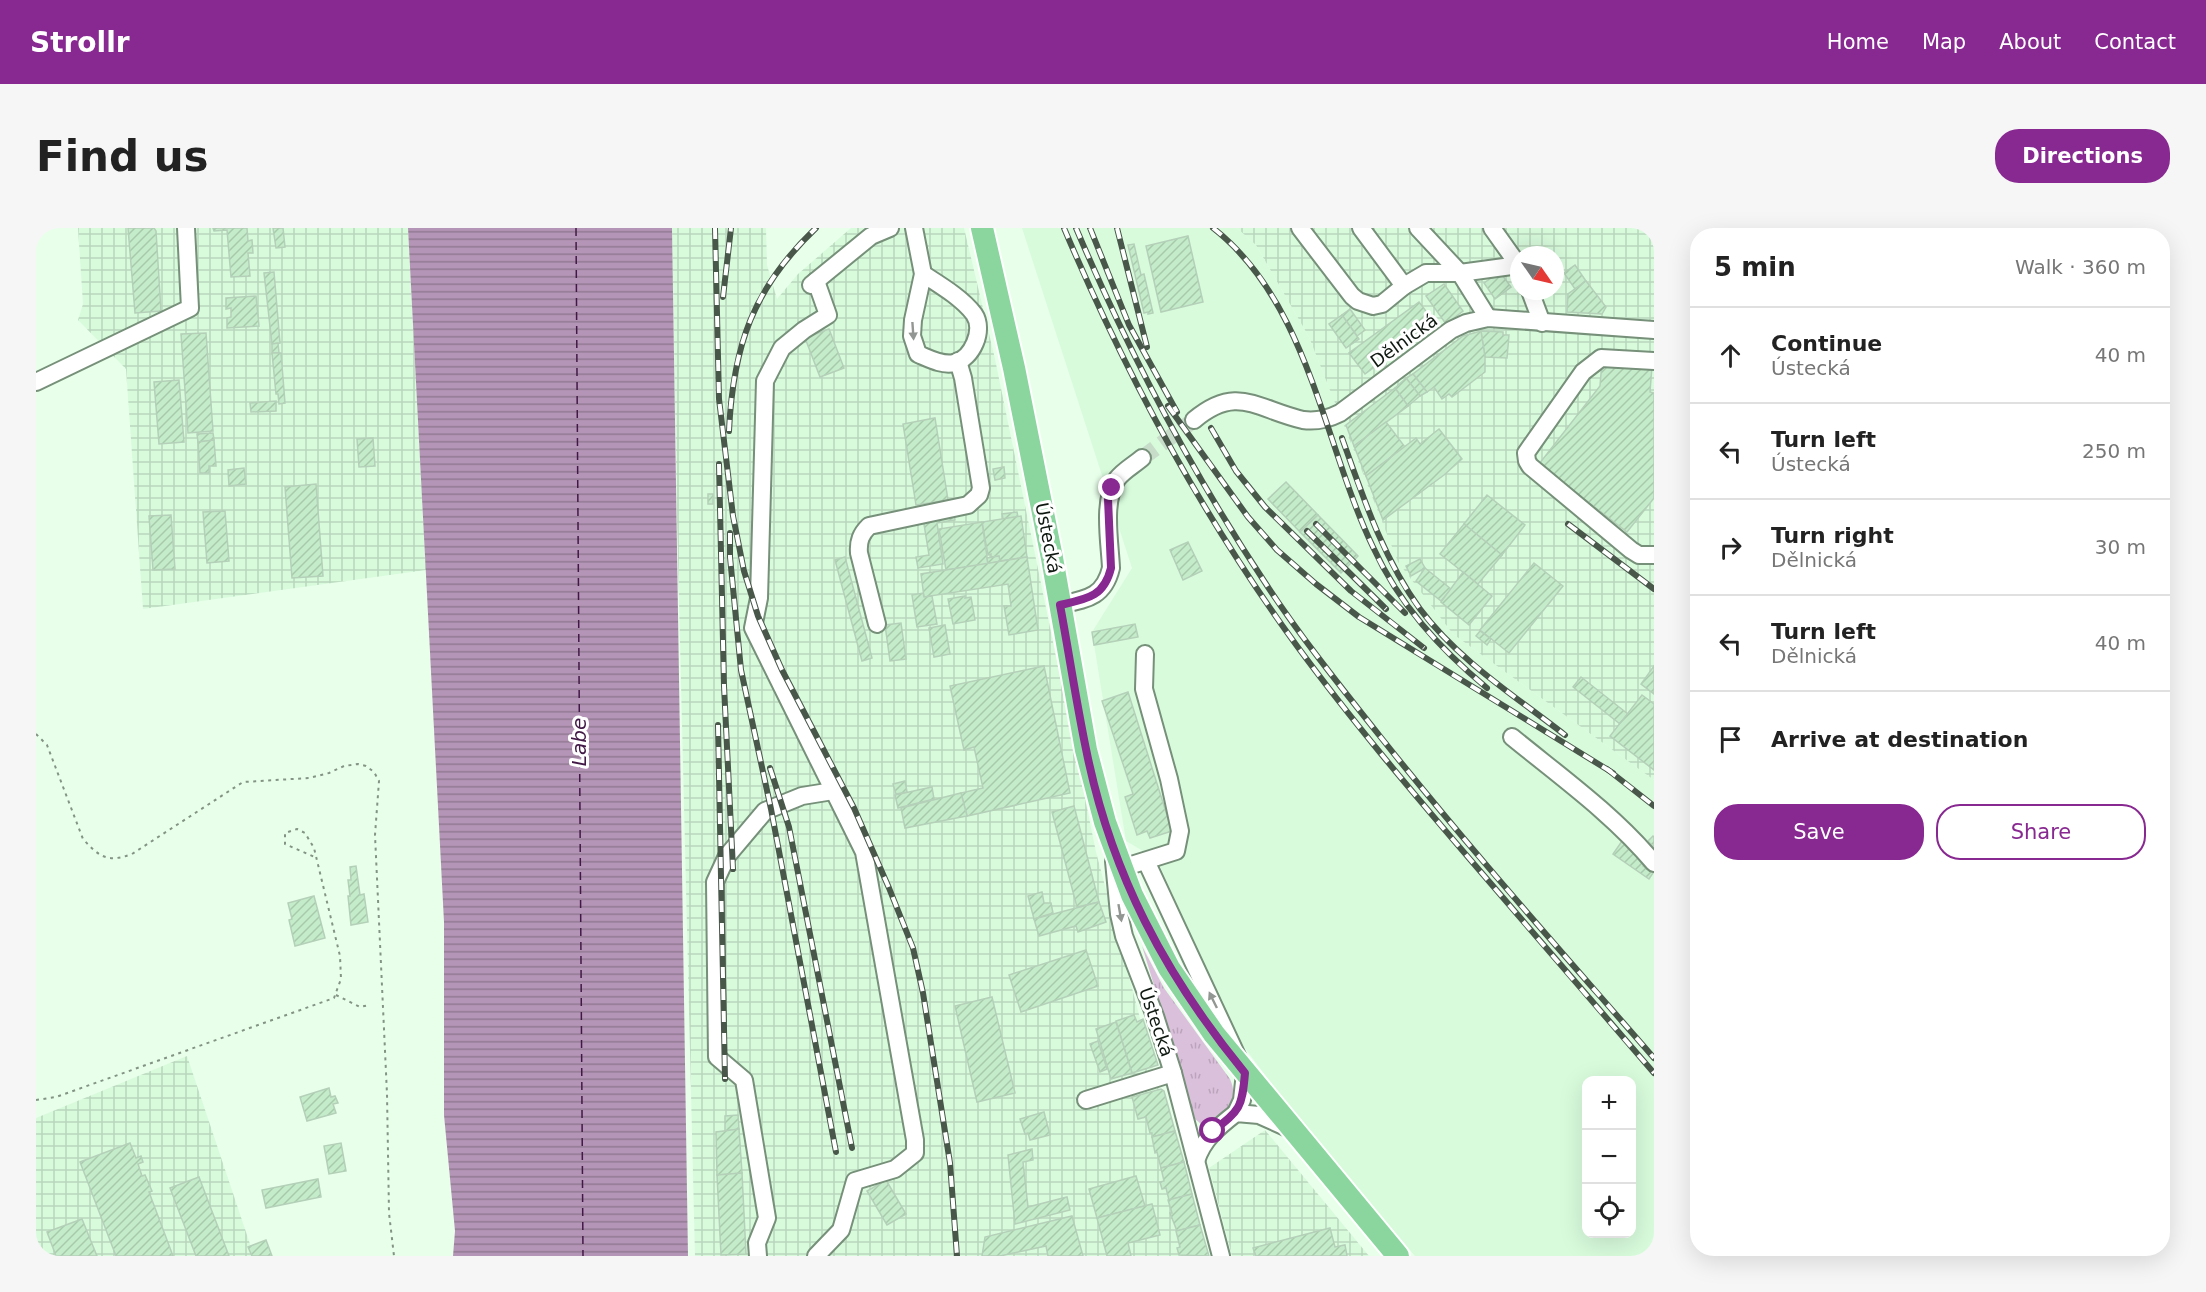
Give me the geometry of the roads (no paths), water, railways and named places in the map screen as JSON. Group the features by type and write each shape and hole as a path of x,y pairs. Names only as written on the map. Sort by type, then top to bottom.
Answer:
{"main road":[{"name":"Ústecká","path":"982,228 1014,368 1086,750 1118,858 1132,895 1169,968 1196,1009 1245,1073 1398,1256"}],"street":[{"path":"36,382 190,308 186,228"},
{"path":"816,1256 841,1230 855,1181 895,1168 915,1154 915,1140 864,852 753,628 759,598 765,381 782,348 804,330 828,315 813,283 870,236 890,228"},
{"path":"914,228 923,274 913,320 912,336 918,354 937,362 954,363 969,352 977,339 979,327 975,315 963,303 923,274"},
{"path":"1300,228 1358,301 1373,306 1382,304 1404,286 1426,273 1460,273 1510,267"},
{"path":"1361,228 1404,286"},
{"path":"1418,228 1460,273 1488,318"},
{"path":"1492,228 1510,253"},
{"path":"1533,300 1542,323"},
{"name":"Dělnická","path":"1194,420 1207,409 1228,400 1248,402 1303,420 1325,419 1340,413 1451,330 1466,323 1488,318 1654,330"},
{"path":"1654,361 1601,358 1594,361 1583,372 1526,453 1530,466 1631,550 1639,555 1654,555"},
{"path":"877,624 859,553 858,544 862,534 869,526 968,505 979,495 981,489 963,378 958,361"},
{"path":"1060,605 1087,599 1098,593 1108,579 1111,568 1108,499 1112,488 1123,472 1143,458"},
{"path":"1118,858 1146,861 1176,851 1180,831 1169,779 1144,688 1145,654"},
{"path":"1512,737 1637,842 1654,863"},
{"path":"758,1256 757,1243 767,1218 744,1080 717,1057 715,882 727,856 765,811 802,796 833,790"},
{"name":"Ústecká","path":"1118,858 1119,914 1124,936 1155,1016 1173,1073 1221,1256"},
{"path":"1146,861 1245,1073 1242,1100 1236,1113 1213,1131 1201,1148 1196,1161"},
{"path":"1086,1100 1173,1073"},
{"path":"1236,1113 1259,1115 1293,1130"}],"water":[{"name":"Labe","path":"408,228 672,228 688,1256 453,1256 455,1231 444,1115 444,922"}],"tunnel":[{"path":"1142,458 1194,420"}],"railway":[{"path":"715,228 719,399 733,516 744,571 758,616 782,670 854,808 913,948 923,993 950,1163 957,1256"},
{"path":"723,297 731,228"},
{"path":"729,431 735,372 750,320 776,273 794,250 816,228"},
{"path":"1064,228 1113,337 1169,444 1230,547 1297,646 1383,756 1654,1073"},
{"path":"1076,228 1140,366 1187,455 1238,541 1306,642 1446,817 1654,1058"},
{"path":"1090,228 1129,325 1177,412"},
{"path":"1117,228 1147,347"},
{"path":"1213,228 1245,259 1271,295 1293,334 1356,507 1383,568 1422,624 1469,673 1487,688"},
{"path":"1168,406 1248,517 1277,550 1316,584 1359,617 1613,773"},
{"path":"1211,428 1236,471 1265,507 1351,591 1424,648"},
{"path":"1342,438 1366,505 1385,548 1420,609 1469,661 1565,735"},
{"path":"719,464 724,686 733,869"},
{"path":"1316,524 1405,613"},
{"path":"1568,524 1654,589"},
{"path":"1307,531 1386,609"},
{"path":"730,533 730,557 741,670 771,809 836,1152"},
{"path":"718,725 725,1079"},
{"path":"770,768 789,827 852,1148"},
{"path":"1607,769 1654,806"}]}
